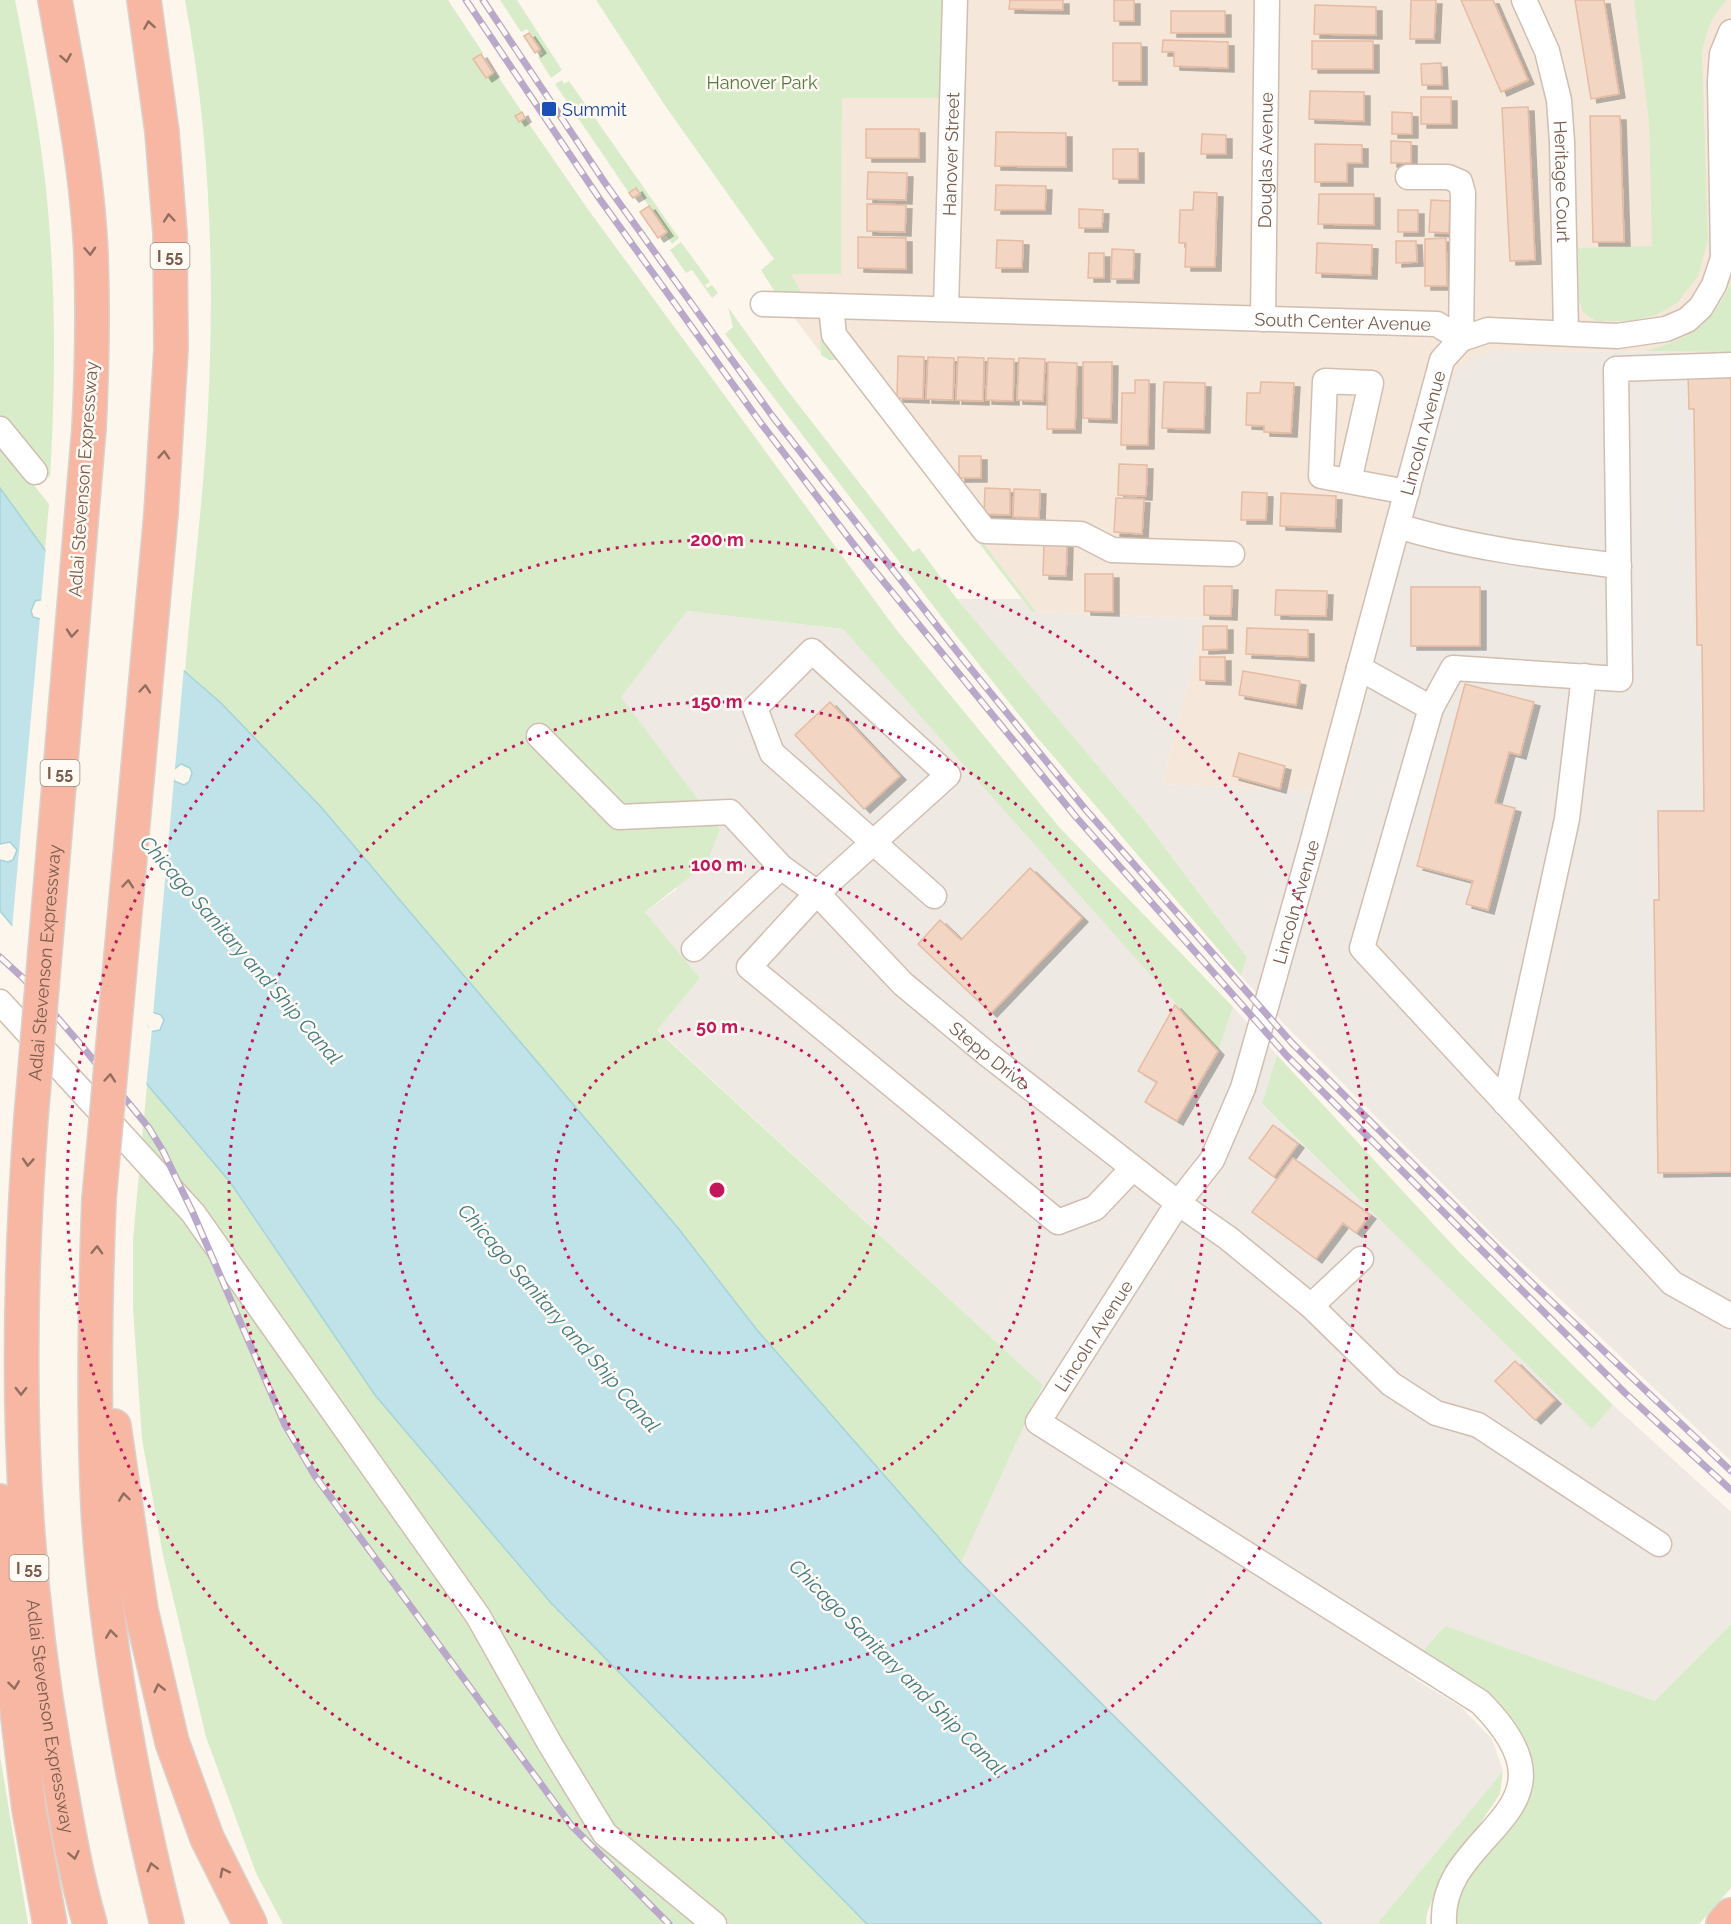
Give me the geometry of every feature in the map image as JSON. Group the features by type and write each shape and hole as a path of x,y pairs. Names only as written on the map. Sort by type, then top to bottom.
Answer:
{"highway":[{"name":"Adlai Stevenson Expressway","path":"55,0 73,99 91,252 92,349 89,428 25,1206 20,1350 21,1443 35,1627 48,1718 62,1797 90,1924"},
{"name":"I 55","path":"144,0 162,132 170,233 171,349 161,514 99,1199 95,1301 98,1508 106,1591 117,1677 141,1822 166,1924"},
{"path":"0,1370 25,1206"},
{"path":"95,1301 141,1610 172,1742 207,1838 250,1924"},
{"path":"0,1501 7,1628 29,1809 50,1924"},
{"path":"1723,1924 1731,1915"}],"street":[{"name":"Hanover Street","path":"946,308 954,0"},
{"name":"Douglas Avenue","path":"1263,319 1267,0"},
{"name":"Heritage Court","path":"1524,0 1547,51 1558,100 1563,142 1566,333"},
{"name":"Heritage Court","path":"1539,33 1542,0"},
{"path":"1408,177 1449,177 1460,182 1463,193 1461,339 1488,330 1617,336 1666,329 1687,320 1701,307 1714,285 1723,258 1720,81 1722,54 1731,32"},
{"name":"South Center Avenue","path":"763,304 1437,324 1461,339"},
{"path":"831,306 834,335 985,531 1081,534 1112,550 1232,554"},
{"name":"Lincoln Avenue","path":"1443,1924 1448,1893 1456,1872 1466,1858 1503,1821 1512,1807 1519,1788 1517,1753 1499,1721 1480,1702 1038,1422 1178,1203 1212,1160 1243,1088 1442,360 1461,339"},
{"path":"1731,365 1616,369 1620,679 1453,668 1431,708 1362,948 1672,1283 1731,1316"},
{"path":"0,429 35,472"},
{"path":"1349,481 1407,492"},
{"path":"1398,526 1420,533 1541,557 1619,566"},
{"path":"934,896 873,841 772,753 755,708 812,651 948,775 873,841 818,893 749,967 1058,1222 1095,1208 1133,1168"},
{"path":"1359,668 1431,708"},
{"path":"1505,1103 1567,819 1584,676"},
{"name":"Stepp Drive","path":"539,736 619,817 730,812 781,867 818,893 903,984 986,1053 1178,1203 1228,1238 1311,1306 1391,1384 1436,1413 1478,1425 1659,1544"},
{"path":"694,949 781,867"},
{"path":"0,1002 193,1213 478,1616 550,1744 605,1834 714,1924"},
{"path":"1311,1306 1361,1259"}],"shaded area":[{"path":"942,0 1731,0 1731,352 1496,351 1440,409 1342,792 1162,784 1204,619 1036,612 823,334 820,352 775,292 800,292 790,274 841,274 842,97 941,97"},
{"path":"1496,351 1731,352 1731,1461 1501,1243 1285,1025 1241,976 1247,957 1147,824 957,599 1022,599 1032,611 1036,612 1204,619 1162,784 1342,792 1440,409 1449,383 1459,368 1479,356"},
{"path":"687,611 843,629 1218,1050 1233,1007 1277,1055 1262,1105 1592,1428 1613,1405 1731,1512 1731,1624 1655,1701 1445,1627 1420,1655 1408,1675 1461,1707 1492,1739 1503,1771 1377,1924 1322,1924 961,1563 1043,1385 657,1029 700,978 645,912 677,889 620,697"}],"green space":[{"path":"0,0 15,0 28,67 47,196 54,318 50,478 0,415"},
{"path":"185,0 448,0 483,53 474,59 485,78 495,72 522,112 515,116 518,122 525,118 587,208 895,628 1060,828 1233,1007 1218,1051 843,629 687,611 621,697 720,829 706,864 645,912 700,978 657,1030 1043,1385 961,1563 757,1330 678,1228 321,807 221,703 185,671 206,441 211,306 205,152"},
{"path":"500,0 517,0 562,70 551,78 538,57 543,53 527,29 521,32"},
{"name":"Hanover Park","path":"596,0 942,0 941,98 842,98 841,274 791,274 801,292 775,292 761,270 774,259 666,107"},
{"path":"1634,0 1727,0 1710,24 1702,54 1708,241 1698,276 1677,303 1656,315 1630,321 1596,321 1583,312 1579,300 1578,248 1652,246 1649,121"},
{"path":"562,80 564,84 569,81 679,238 672,244 665,234 667,232 636,188 629,193 555,84"},
{"path":"681,242 710,282 705,285 707,288 712,285 718,293 712,298 692,270 686,273 670,250"},
{"path":"1731,283 1731,352 1644,351 1674,342 1697,329 1707,321"},
{"path":"728,307 784,386 913,552 919,548 957,599 1147,824 1247,957 1241,976 1036,736 954,633 725,334 733,327"},
{"path":"823,333 1036,612 1032,612 838,360 829,360 821,355 820,343"},
{"path":"0,443 49,504 45,550 0,488"},
{"path":"1277,1055 1459,1252 1613,1405 1592,1429 1262,1104"},
{"path":"147,1084 230,1182 375,1395 551,1603 867,1924 283,1924 256,1873 206,1737 163,1555 142,1439 133,1308 133,1240"},
{"path":"1731,1624 1731,1888 1699,1924 1452,1924 1453,1908 1469,1875 1525,1806 1533,1789 1532,1758 1512,1721 1420,1655 1445,1626 1655,1701"},
{"path":"0,1756 28,1924 0,1924"},
{"path":"1503,1771 1500,1794 1439,1884 1427,1913 1426,1924 1377,1924"}],"water":[{"name":"Chicago Sanitary and Ship Canal","path":"0,488 45,550 221,703 321,807 678,1228 757,1330 961,1563 1322,1924 867,1924 551,1603 375,1395 230,1182 0,911 0,860 8,862 13,860 17,850 10,842 0,844","holes":["45,600 51,613 43,620 33,617 31,611 35,601","181,764 190,768 192,773 189,782 184,785 174,781 172,771","152,1012 161,1015 164,1020 160,1030 150,1032 144,1018"]}],"pier":[{"path":"46,546 184,667 153,1015 147,1019 148,1027 152,1029 146,1088 12,929 40,617 48,612 47,605 41,603"}],"building":[{"path":"1010,0 1063,0 1063,10 1009,9"},
{"path":"1114,0 1134,0 1134,21 1114,21"},
{"path":"1411,0 1436,0 1434,39 1410,39"},
{"path":"1461,0 1493,0 1528,80 1501,92"},
{"path":"1575,0 1604,0 1619,94 1591,99"},
{"path":"1315,5 1376,7 1376,35 1314,34"},
{"path":"1171,11 1225,11 1225,33 1171,33"},
{"path":"529,33 540,49 535,53 524,36"},
{"path":"1163,40 1228,42 1228,68 1174,66 1174,52 1162,52"},
{"path":"1312,41 1373,41 1373,69 1312,69"},
{"path":"1113,43 1141,43 1141,81 1113,81"},
{"path":"481,54 493,73 486,78 473,59"},
{"path":"1441,63 1442,85 1422,85 1421,64"},
{"path":"1310,91 1364,92 1364,121 1309,119"},
{"path":"1421,97 1451,97 1451,124 1421,124"},
{"path":"1528,107 1535,260 1510,261 1502,108"},
{"path":"522,112 525,118 519,122 515,116"},
{"path":"1392,112 1412,113 1412,134 1392,134"},
{"path":"1590,116 1620,116 1624,242 1593,242"},
{"path":"866,129 919,129 919,158 866,158"},
{"path":"996,132 1066,133 1066,167 995,166"},
{"path":"1202,134 1226,135 1226,154 1201,154"},
{"path":"1391,141 1411,142 1411,163 1391,163"},
{"path":"1315,144 1362,145 1362,163 1347,163 1347,182 1315,182"},
{"path":"1113,149 1138,149 1138,179 1113,179"},
{"path":"868,172 907,173 906,200 867,199"},
{"path":"996,185 1046,186 1045,210 995,210"},
{"path":"636,188 640,194 633,198 629,193"},
{"path":"1194,192 1217,193 1215,267 1185,267 1186,243 1179,243 1180,210 1193,210"},
{"path":"1319,194 1374,194 1374,225 1318,224"},
{"path":"1431,200 1450,201 1449,233 1429,232"},
{"path":"867,204 906,205 905,232 867,231"},
{"path":"649,206 667,232 658,238 640,212"},
{"path":"1079,209 1103,210 1102,228 1079,228"},
{"path":"1398,210 1418,210 1418,232 1398,232"},
{"path":"858,237 906,238 906,269 858,268"},
{"path":"1446,238 1447,286 1425,286 1425,239"},
{"path":"997,240 1023,241 1022,268 996,268"},
{"path":"1396,241 1416,241 1417,262 1396,263"},
{"path":"1317,243 1372,245 1371,275 1316,273"},
{"path":"1112,249 1134,250 1133,279 1111,279"},
{"path":"1089,253 1104,253 1104,278 1088,278"},
{"path":"898,356 924,357 923,399 897,398"},
{"path":"928,357 954,358 953,400 926,399"},
{"path":"958,357 984,358 983,401 956,400"},
{"path":"988,358 1014,359 1013,401 986,400"},
{"path":"1019,358 1045,359 1043,401 1017,400"},
{"path":"1048,362 1077,363 1075,429 1047,429"},
{"path":"1083,362 1112,362 1111,419 1083,418"},
{"path":"1688,373 1731,373 1731,1172 1658,1173 1654,900 1659,900 1658,811 1704,811 1702,645 1697,645 1694,409 1689,409"},
{"path":"1135,380 1149,380 1148,445 1121,445 1122,393 1135,393"},
{"path":"1164,382 1205,383 1204,429 1162,428"},
{"path":"1261,382 1294,383 1291,433 1264,432 1264,426 1246,425 1247,393 1260,393"},
{"path":"959,456 981,456 981,478 959,478"},
{"path":"1119,464 1147,465 1146,496 1118,495"},
{"path":"985,488 1010,489 1010,515 984,514"},
{"path":"1014,489 1040,490 1039,518 1013,517"},
{"path":"1242,492 1267,493 1266,520 1241,520"},
{"path":"1281,493 1336,496 1335,528 1280,526"},
{"path":"1116,498 1144,499 1142,534 1114,532"},
{"path":"1044,543 1067,544 1066,576 1043,575"},
{"path":"1085,574 1113,574 1113,612 1085,611"},
{"path":"1204,586 1232,586 1231,616 1204,615"},
{"path":"1411,587 1480,587 1480,646 1411,646"},
{"path":"1276,590 1327,591 1326,616 1275,615"},
{"path":"1203,626 1227,626 1227,649 1203,650"},
{"path":"1247,628 1308,630 1308,657 1246,654"},
{"path":"1200,657 1225,657 1225,681 1200,680"},
{"path":"1243,671 1300,681 1296,705 1239,695"},
{"path":"1465,684 1534,702 1520,755 1509,752 1495,803 1515,808 1488,910 1466,904 1473,881 1417,866"},
{"path":"830,702 900,776 864,809 795,735"},
{"path":"1239,753 1285,766 1280,789 1233,776"},
{"path":"1030,868 1082,918 991,1013 918,944 940,920 961,940"},
{"path":"1175,1005 1218,1051 1177,1121 1145,1102 1157,1082 1138,1071"},
{"path":"1273,1125 1298,1144 1274,1177 1249,1158"},
{"path":"1293,1158 1370,1215 1356,1233 1343,1223 1316,1259 1252,1212"},
{"path":"1515,1361 1555,1400 1535,1420 1495,1381"}],"railway":[{"path":"466,0 599,198 760,422 861,554 1076,817 1287,1056 1625,1393 1731,1490"},
{"path":"483,0 605,183 773,417 963,659 1086,810 1292,1043 1534,1285 1731,1471"},
{"path":"0,957 24,979 82,1046 149,1128 163,1151 193,1213 285,1425 315,1476 571,1825 669,1924"}],"place":[{"name":"Summit","path":"549,109"}]}
